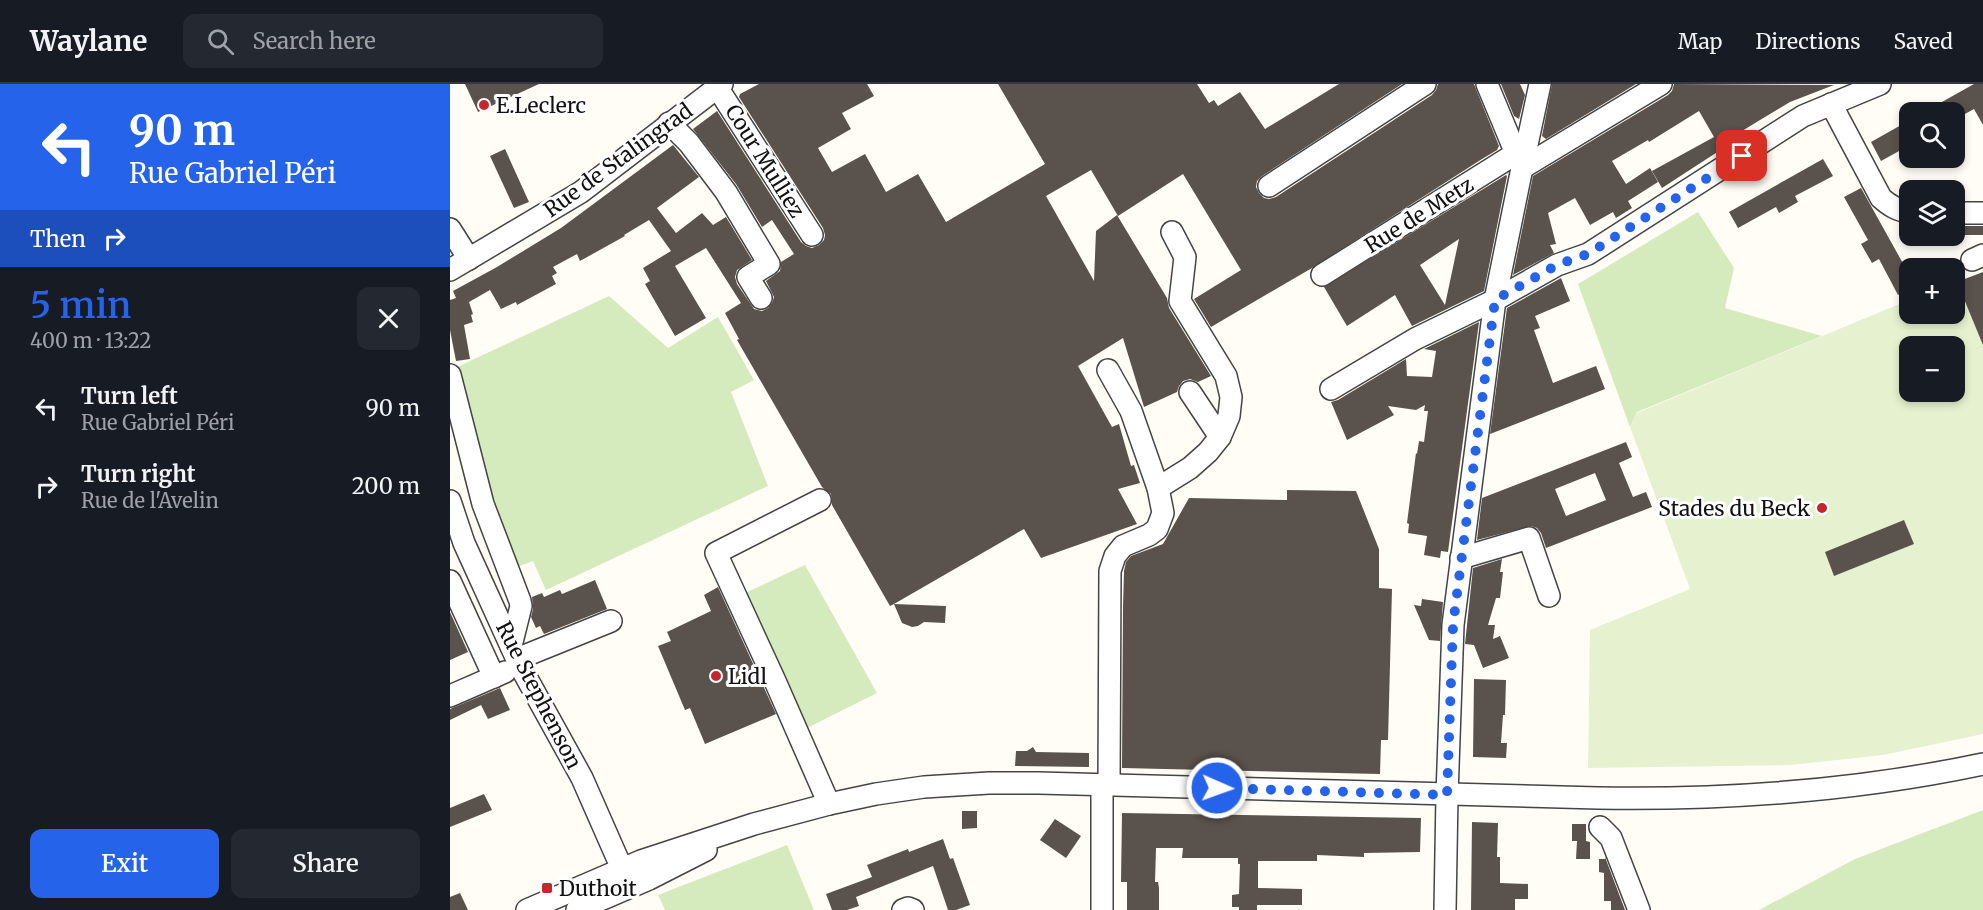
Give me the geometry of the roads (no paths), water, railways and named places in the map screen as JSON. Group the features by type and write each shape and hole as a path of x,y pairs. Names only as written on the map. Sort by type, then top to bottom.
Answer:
{"street":[{"path":"1269,186 1425,84"},
{"path":"1487,84 1518,161"},
{"path":"1445,910 1451,639 1495,300 1518,161 1540,84"},
{"name":"Rue de Metz","path":"1322,275 1518,161 1661,84"},
{"path":"1331,389 1415,339 1495,300 1557,265 1588,254 1797,120 1880,84"},
{"name":"Rue de Stalingrad","path":"450,270 581,192 720,85"},
{"name":"Cour Mulliez","path":"720,85 812,235"},
{"path":"1831,104 1881,198 1899,210"},
{"path":"669,123 689,143 726,192 769,264 748,277 761,298"},
{"path":"1965,213 1983,213"},
{"path":"450,229 469,259"},
{"path":"1158,488 1190,468 1209,452 1220,437 1229,416 1231,397 1226,376 1180,301 1185,257 1172,232"},
{"path":"1101,910 1110,571 1115,556 1123,546 1149,536 1157,529 1163,513 1158,488 1131,411 1108,370"},
{"path":"450,375 483,504 520,601 516,657"},
{"path":"1190,392 1220,437"},
{"path":"820,500 716,553 829,804"},
{"name":"Rue Stephenson","path":"450,501 452,526 516,657 582,778 626,878"},
{"path":"1461,558 1529,538 1549,596"},
{"path":"450,581 494,677"},
{"path":"450,696 494,677 516,657 611,621"},
{"path":"527,910 626,878 736,829 829,804 901,790 989,783 1447,795 1690,798 1760,795 1903,778 1983,764"},
{"path":"1598,798 1603,855"},
{"path":"1600,827 1611,838 1639,910"},
{"path":"577,910 626,878"},
{"path":"903,910 908,908 913,910"}],"place":[{"name":"E.Leclerc","path":"484,105"},
{"name":"Stades du Beck","path":"1822,508"},
{"name":"Lidl","path":"716,676"},
{"name":"Duthoit","path":"547,888"}]}
